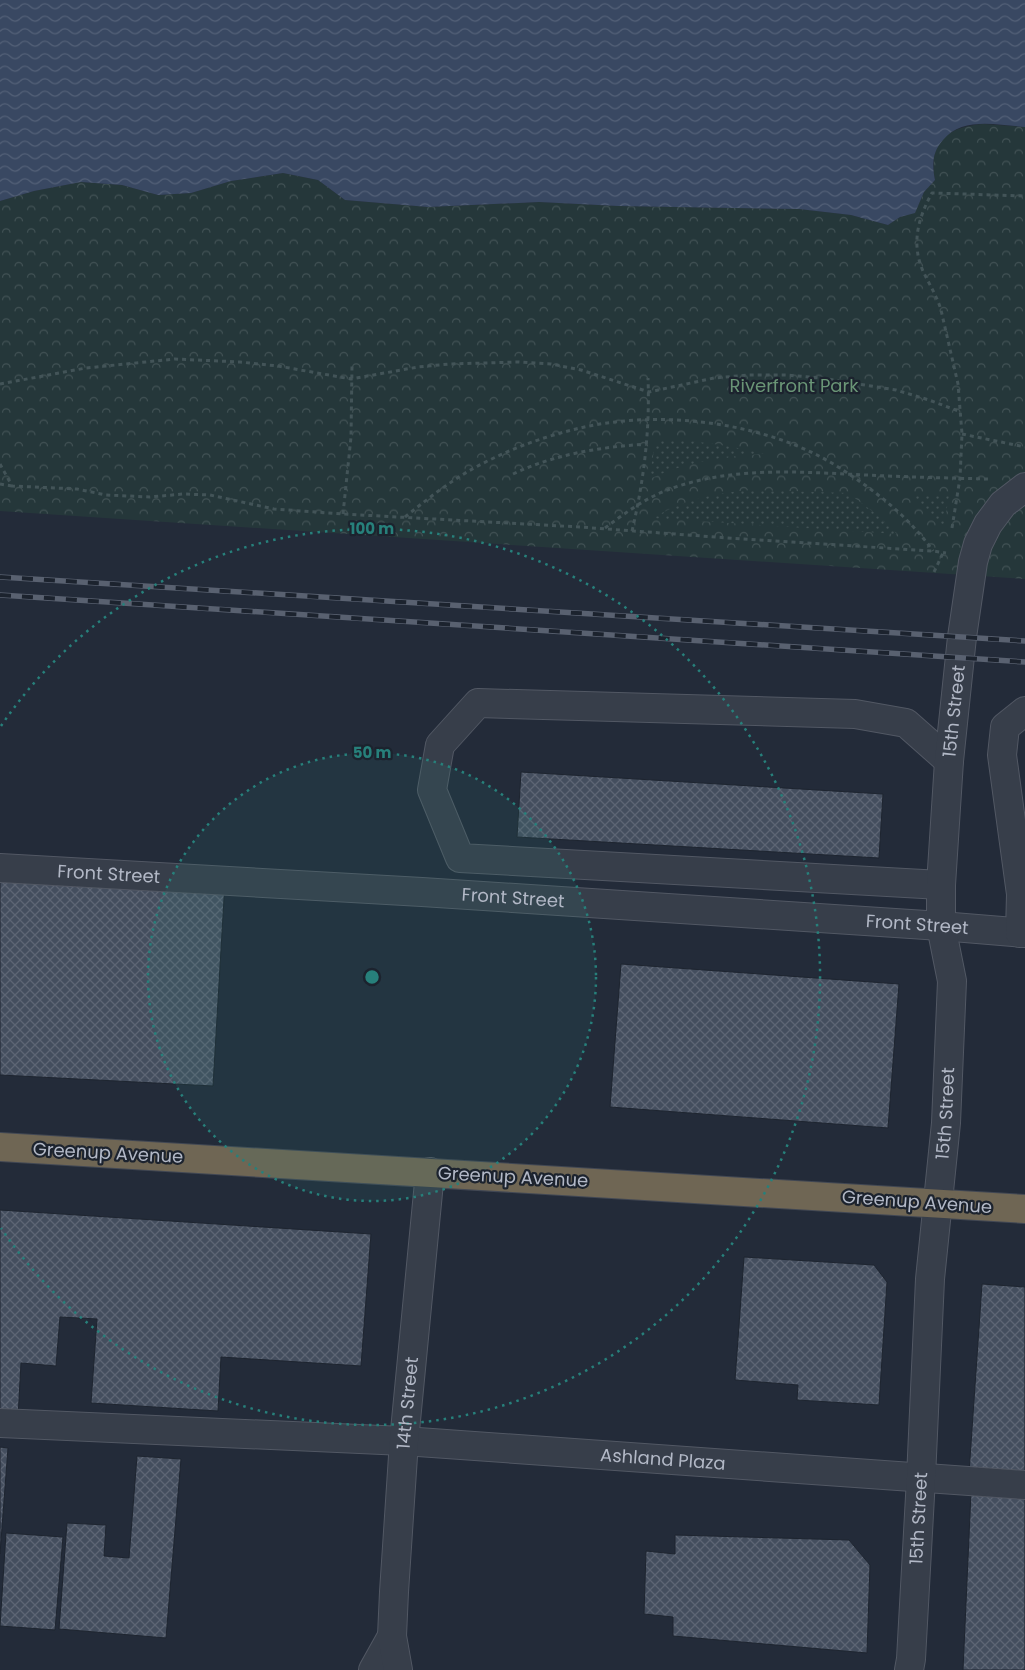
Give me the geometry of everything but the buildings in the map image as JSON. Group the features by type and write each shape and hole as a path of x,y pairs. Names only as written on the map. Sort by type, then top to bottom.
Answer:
{"highway":[{"name":"Greenup Avenue","path":"0,1147 1025,1209"}],"street":[{"name":"15th Street","path":"910,1669 930,1279 946,1123 952,982 941,926 941,885 949,762 962,637 973,562 978,544 988,524 1004,504 1025,487"},
{"path":"941,885 460,858 432,790 440,745 478,703 855,714 906,723 949,762"},
{"path":"1022,933 1021,894 1002,755 1005,727 1025,710"},
{"name":"Front Street","path":"0,868 412,891 1022,933"},
{"name":"14th Street","path":"398,1670 392,1636 404,1441 430,1172"},
{"name":"Ashland Plaza","path":"0,1423 404,1441 1025,1485"},
{"name":"14th Street","path":"373,1670 392,1636"}],"path":[{"path":"951,530 960,478 961,412 958,384 938,298 922,269 918,256 916,242 920,217 932,193 1025,196"},
{"path":"0,384 86,368 176,359 269,365 352,379 418,367 518,362 551,364 581,370 648,392 714,378 749,375 786,375 821,378 896,390 961,412"},
{"path":"343,514 351,437 352,366"},
{"path":"632,531 638,506 647,444 649,420 648,378"},
{"path":"405,517 466,472 519,447 576,429 605,424 649,420 699,423 749,431 818,455 878,494 922,535 933,550"},
{"path":"962,434 1025,447"},
{"path":"514,474 531,466 564,456 647,444"},
{"path":"0,464 12,486"},
{"path":"605,529 622,515 653,496 712,477 772,472 995,479"},
{"path":"0,484 77,489 106,496 150,498 183,494 210,495 274,509 343,514 933,550 973,562"},
{"path":"934,572 946,545"}],"green space":[{"name":"Riverfront Park","path":"983,124 1025,127 1025,579 0,511 0,201 34,191 81,182 122,185 158,195 191,193 231,181 283,173 318,180 345,200 428,207 539,202 618,206 799,209 851,215 888,225 900,217 915,212 924,192 935,180 934,156 943,139 959,129"},
{"path":"656,439 710,443 764,454 734,456 691,464 649,479"},
{"path":"751,490 848,493 876,514 897,534 652,518 676,506 700,498"},
{"path":"907,494 949,496 943,530"}],"water":[{"path":"0,0 1025,0 1025,127 981,124 970,125 951,132 937,149 933,164 935,180 924,192 915,213 900,217 888,225 851,215 799,209 618,206 539,202 428,207 345,200 318,180 283,173 231,181 191,193 158,195 122,185 81,182 34,191 0,201"}],"railway":[{"path":"0,577 1025,641"},
{"path":"0,595 1025,662"}]}
